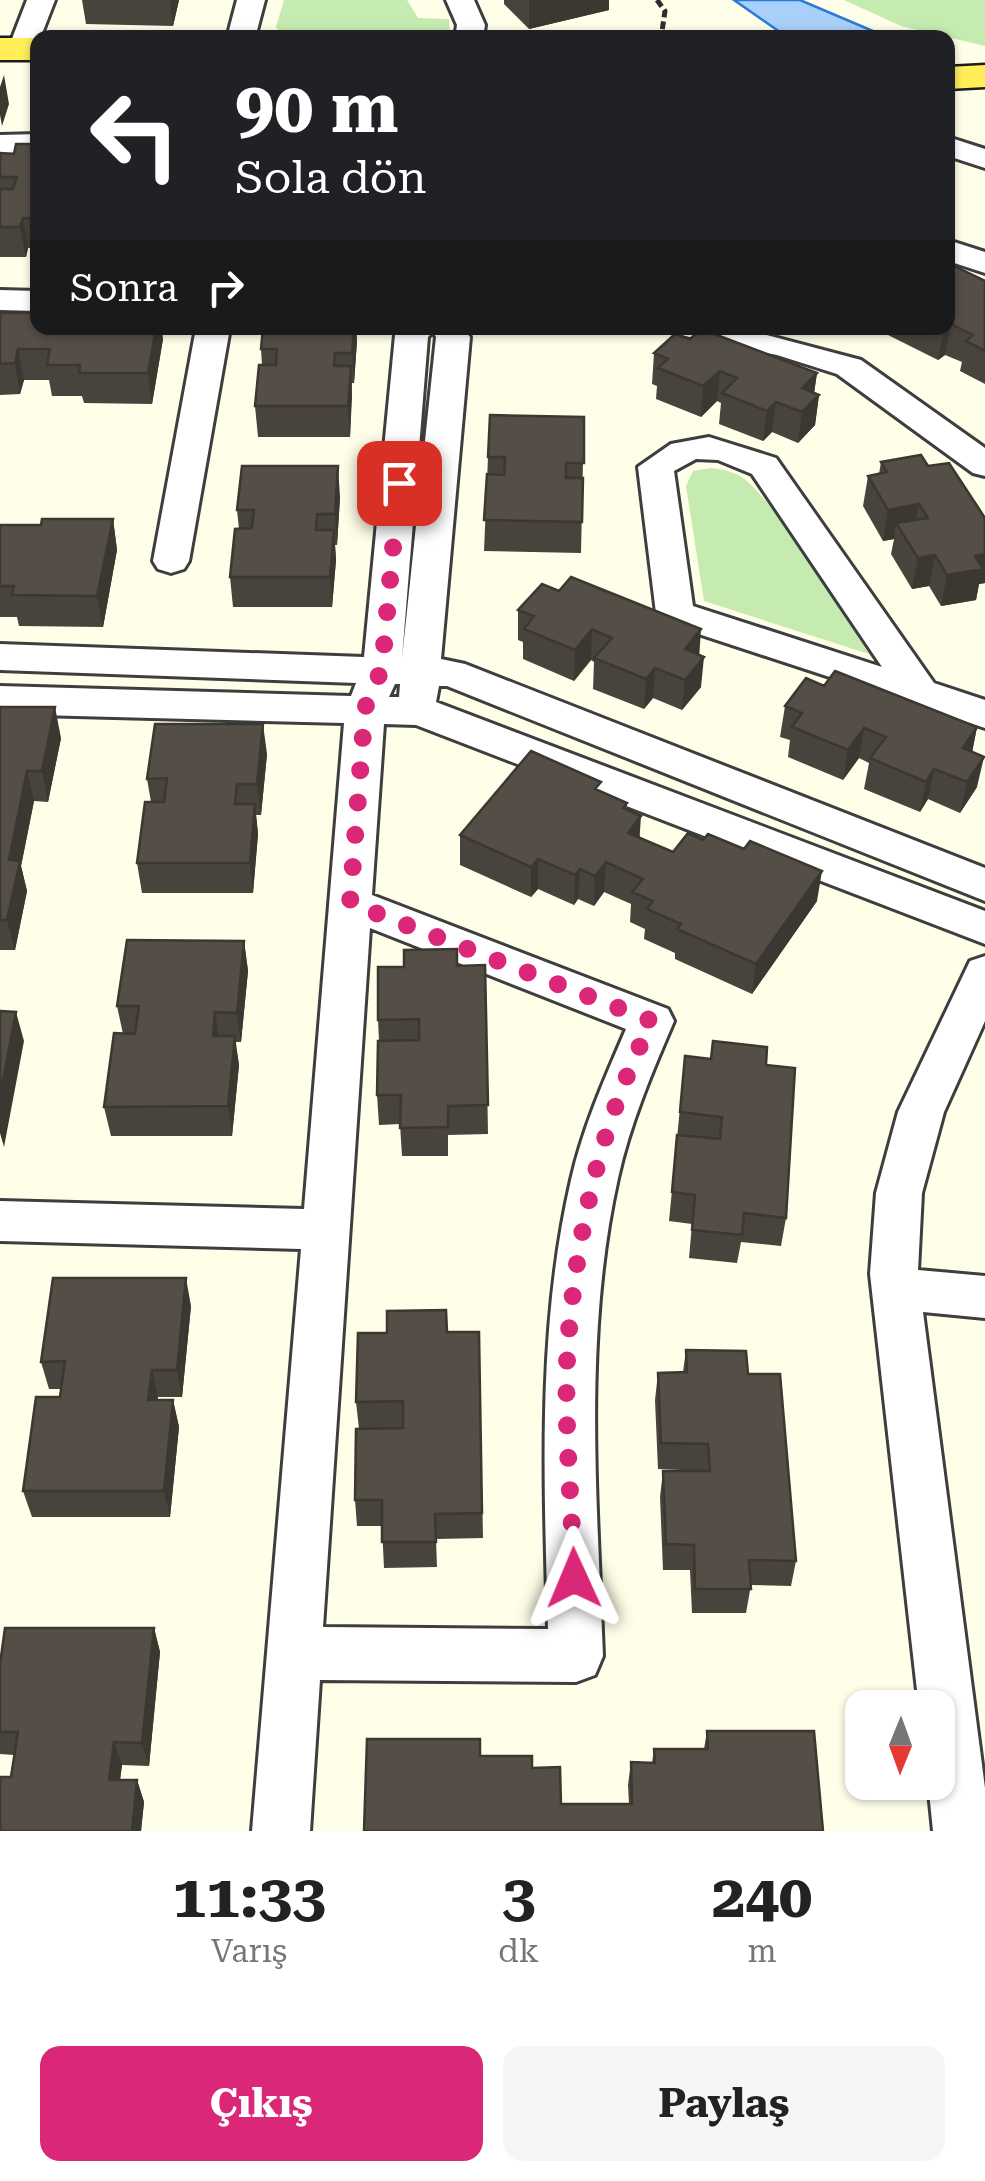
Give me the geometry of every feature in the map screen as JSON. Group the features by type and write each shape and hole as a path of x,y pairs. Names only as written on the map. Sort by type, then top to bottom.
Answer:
{"street":[{"path":"30,30 42,0"},
{"path":"243,30 251,0"},
{"path":"460,0 470,30"},
{"path":"20,56 30,31"},
{"path":"0,144 30,143"},
{"path":"955,148 985,159"},
{"path":"955,252 985,263"},
{"path":"0,300 30,301"},
{"path":"171,561 212,335"},
{"path":"281,1831 350,903 412,335"},
{"path":"419,691 451,335"},
{"path":"728,335 784,346 850,368 985,465"},
{"path":"921,694 764,466 731,451 708,447 680,450 656,467 675,614 921,694 985,714"},
{"path":"0,657 419,691 985,928"},
{"path":"419,691 451,673 985,885"},
{"path":"0,700 374,688"},
{"path":"294,1653 576,1656 568,1346 582,1231 610,1118 652,1021 350,903"},
{"path":"962,1831 895,1289 899,1192 921,1112 985,973"},
{"path":"0,1221 324,1230"},
{"path":"895,1289 985,1298"}],"path":[{"path":"658,0 666,11 662,30"}],"green space":[{"path":"284,0 407,0 418,18 449,19 450,30 278,30"},
{"path":"844,0 985,0 985,46 955,39 955,30 901,26"},
{"path":"711,468 739,475 763,498 796,540 869,654 704,601 686,486 693,471"}],"water":[{"path":"734,0 800,0 871,30 777,30"}],"building":[{"path":"16,144 30,144 30,218 23,218 20,227 0,227 0,189 13,189 17,177 0,177 0,153 14,154"},
{"path":"955,266 985,281 985,351 966,341 973,335 955,326"},
{"path":"0,313 30,313 30,335 155,335 148,373 79,373 80,365 47,365 50,349 18,349 15,363 0,364"},
{"path":"262,335 353,335 352,353 335,353 334,366 351,366 348,406 255,406 259,365 276,365 277,349 261,349"},
{"path":"674,335 690,339 694,335 717,335 817,373 802,388 819,395 802,412 776,402 767,411 722,393 737,378 720,371 703,386 658,368 668,359 654,353"},
{"path":"490,415 584,417 584,463 566,463 566,478 583,478 582,522 484,520 487,474 504,475 505,457 488,457"},
{"path":"921,455 928,466 949,463 985,518 985,554 975,556 983,569 947,575 935,555 918,558 896,523 928,518 919,504 888,510 868,476 887,472 881,462"},
{"path":"242,466 338,466 335,514 317,514 316,530 334,530 330,577 230,577 235,529 252,528 254,510 237,510"},
{"path":"42,519 113,519 97,596 12,595 14,586 0,586 0,525 41,525"},
{"path":"571,577 701,629 685,649 704,657 685,680 655,668 646,679 594,658 612,638 592,629 575,650 524,629 534,616 518,610 542,584 559,591"},
{"path":"835,671 977,727 963,748 984,757 967,782 934,769 926,782 870,758 886,737 864,728 848,750 792,727 802,713 785,706 806,678 824,686"},
{"path":"0,707 55,707 42,771 27,771 9,860 20,861 7,920 0,920"},
{"path":"155,724 263,724 257,784 237,784 235,804 255,804 250,863 137,863 145,802 164,802 167,778 147,779"},
{"path":"531,751 601,782 595,789 627,803 623,808 641,816 628,833 673,852 688,833 703,840 708,834 744,849 750,841 822,871 756,964 677,929 681,924 647,909 653,901 632,892 643,879 606,862 595,876 580,869 575,875 538,859 531,867 460,835"},
{"path":"127,940 244,941 237,1013 215,1012 213,1036 235,1036 228,1106 104,1107 114,1033 135,1034 139,1006 117,1006"},
{"path":"457,949 457,966 485,965 488,1105 448,1106 448,1127 400,1128 401,1095 377,1095 378,1041 419,1040 419,1019 378,1020 378,967 404,967 404,950"},
{"path":"0,1011 16,1012 0,1096"},
{"path":"713,1041 767,1047 766,1065 795,1068 786,1218 744,1213 742,1235 692,1230 695,1195 672,1192 677,1135 720,1139 722,1117 680,1112 685,1056 711,1059"},
{"path":"53,1278 186,1278 177,1370 152,1370 148,1400 173,1400 164,1491 23,1491 36,1397 60,1397 65,1361 41,1362"},
{"path":"446,1310 447,1332 479,1332 482,1513 435,1514 436,1542 382,1542 382,1500 355,1500 356,1429 403,1428 403,1401 356,1402 358,1333 387,1333 387,1311"},
{"path":"686,1350 746,1351 748,1374 780,1374 796,1561 749,1560 751,1589 695,1589 694,1545 666,1544 663,1471 710,1471 708,1444 661,1443 658,1373 687,1372"},
{"path":"5,1628 154,1628 142,1743 114,1742 109,1780 137,1780 132,1831 0,1831 0,1777 11,1777 18,1732 0,1732 0,1664"},
{"path":"707,1731 814,1731 823,1831 364,1831 367,1739 480,1739 480,1756 532,1756 532,1768 560,1767 561,1804 632,1804 631,1762 655,1763 654,1749 708,1749"}],"route":[{"path":"399,483 382,668 365,708 350,903 652,1021 610,1118 582,1231 568,1346 574,1578"}]}
